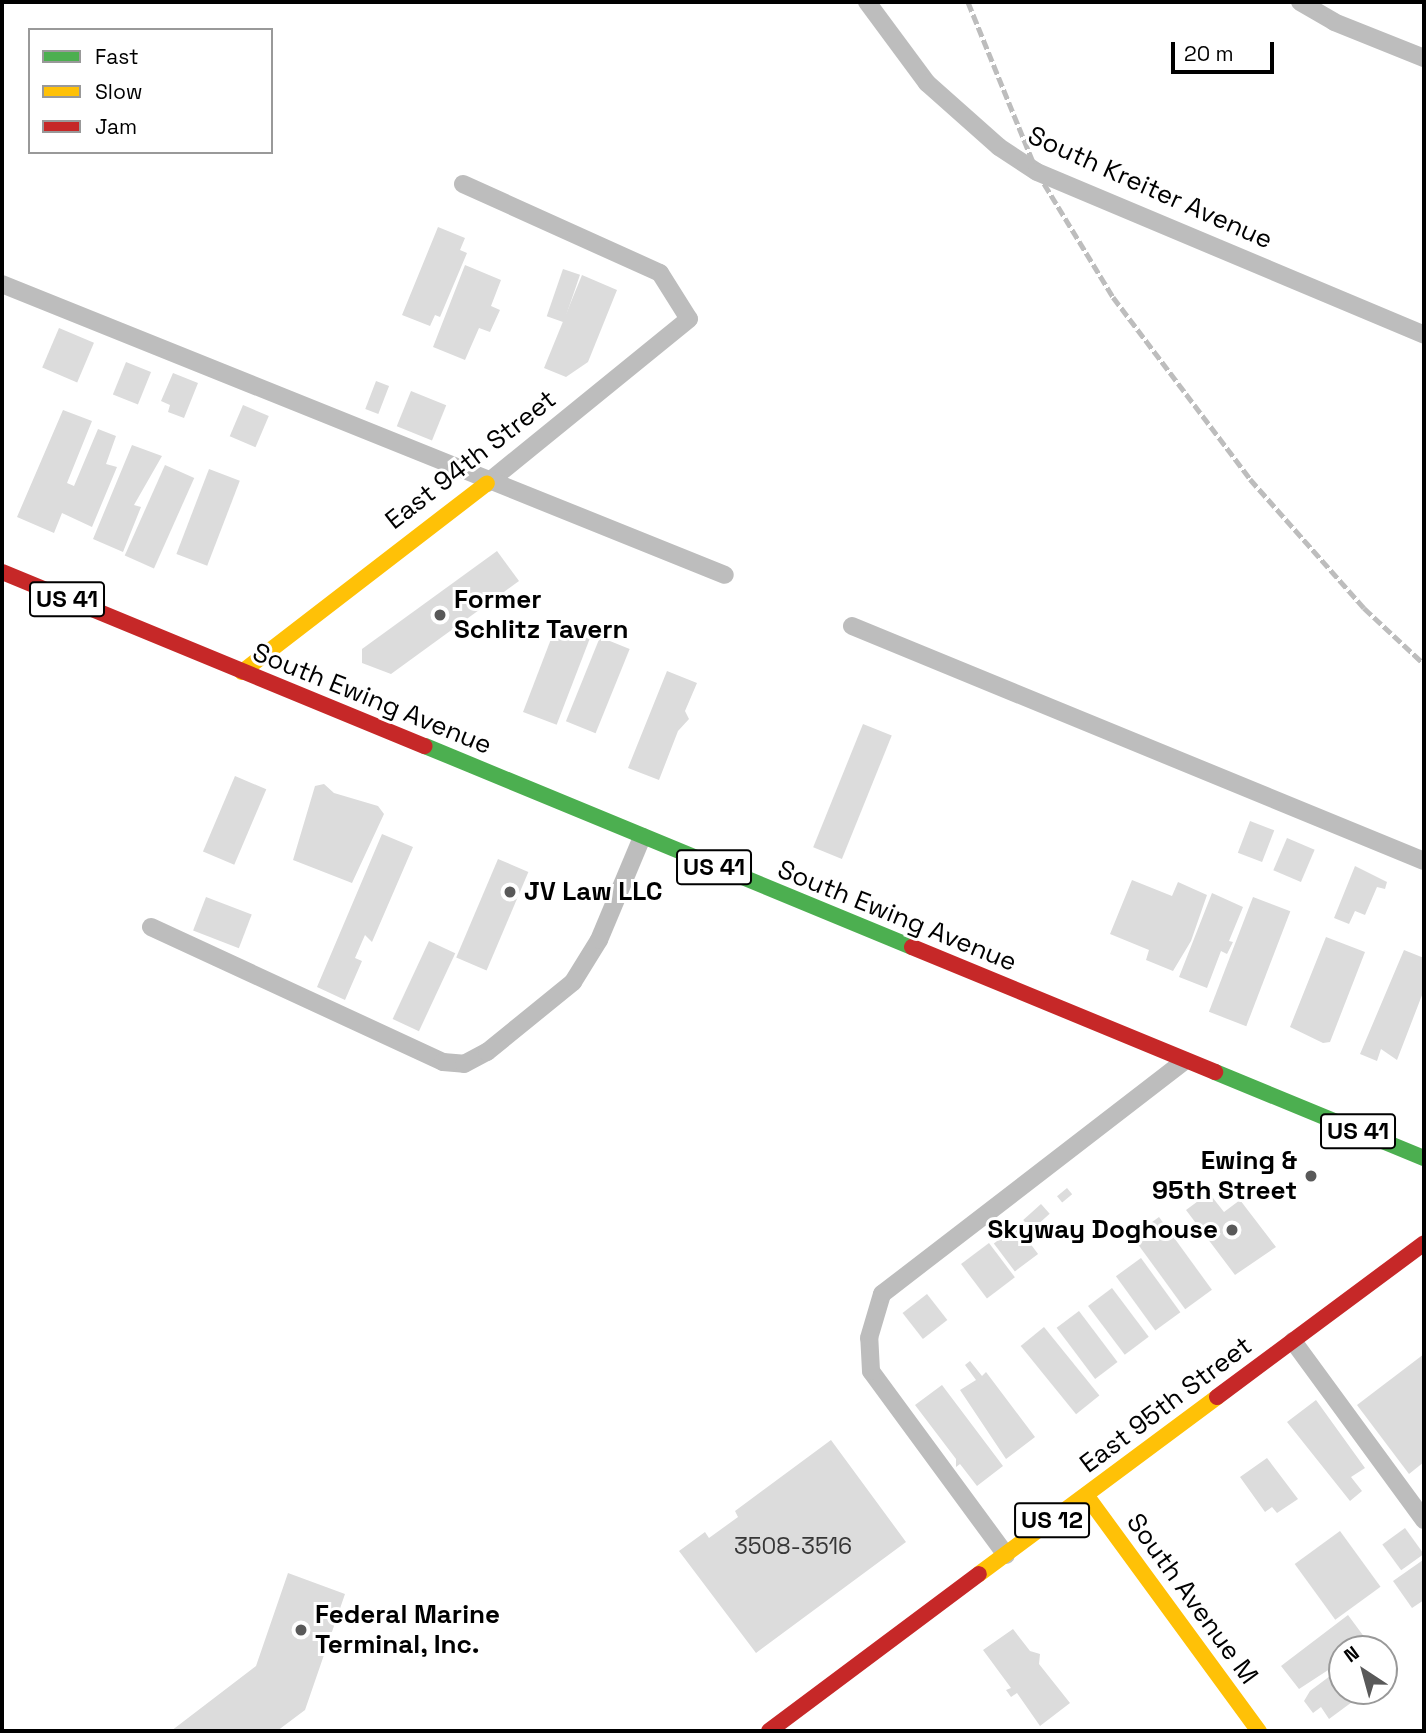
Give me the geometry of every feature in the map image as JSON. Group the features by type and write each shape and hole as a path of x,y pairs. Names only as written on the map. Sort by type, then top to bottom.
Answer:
{"main road":[{"name":"East 94th Street","path":"242,672 487,483"},
{"name":"South Ewing Avenue","path":"2,572 1424,1158"},
{"name":"East 95th Street","path":"769,1731 1424,1243"},
{"name":"South Avenue M","path":"1086,1495 1248,1728"}],"lane":[{"name":"South Kreiter Avenue","path":"867,2 927,83 999,147 1037,172 1424,335"},
{"path":"1300,2 1334,22 1424,58"},
{"name":"East 94th Street","path":"463,184 660,273 689,319 487,483"},
{"path":"2,284 487,483 725,575"},
{"path":"852,626 1424,861"},
{"path":"151,927 443,1062 464,1064 487,1052 573,982 599,940 642,837"},
{"path":"1006,1555 871,1371 869,1338 882,1294 1185,1061"},
{"path":"1293,1341 1424,1520"}],"building":[{"path":"438,227 465,238 460,250 467,253 440,317 435,315 430,326 402,315"},
{"path":"465,265 501,280 491,306 500,310 490,332 479,328 465,360 433,347"},
{"path":"563,269 580,275 564,322 547,316"},
{"path":"582,275 617,290 588,362 566,377 544,368"},
{"path":"59,328 94,343 77,382 42,368"},
{"path":"126,362 151,372 138,405 113,394"},
{"path":"173,373 198,383 184,418 168,412 170,405 161,401"},
{"path":"376,381 389,386 378,414 365,409"},
{"path":"411,391 446,405 432,440 397,426"},
{"path":"243,405 269,416 255,447 230,436"},
{"path":"63,410 92,421 67,483 74,486 98,429 116,436 106,464 117,467 92,527 62,513 54,533 17,517"},
{"path":"132,445 162,456 134,505 141,507 123,552 93,539"},
{"path":"165,465 194,478 154,568 125,555"},
{"path":"209,469 240,481 207,566 176,554"},
{"name":"Former Schlitz Tavern","path":"497,551 519,581 391,674 362,663 362,649"},
{"path":"556,626 590,639 557,725 523,712"},
{"path":"600,637 630,649 596,733 566,721"},
{"path":"667,671 697,683 685,711 689,719 678,731 659,780 628,768"},
{"path":"863,724 892,736 842,859 813,847"},
{"path":"235,776 266,789 234,865 203,851"},
{"path":"324,784 334,793 378,806 384,814 352,883 293,860 315,786"},
{"path":"1250,821 1274,830 1262,862 1238,853"},
{"path":"382,834 413,847 372,942 365,935 355,958 362,961 345,1000 317,987"},
{"path":"1287,838 1315,850 1301,882 1273,870"},
{"path":"498,859 528,872 487,970 456,957"},
{"path":"1355,866 1387,882 1385,889 1377,887 1365,915 1355,911 1349,924 1334,918"},
{"path":"1132,880 1172,896 1178,882 1207,895 1191,941 1173,971 1146,960 1149,950 1110,934"},
{"path":"1212,893 1243,907 1229,941 1233,942 1227,954 1221,951 1207,988 1179,977"},
{"path":"206,897 252,915 239,948 193,931"},
{"path":"1253,897 1290,911 1246,1026 1209,1012"},
{"path":"1326,937 1365,952 1330,1042 1323,1043 1290,1027"},
{"path":"429,941 455,953 419,1031 393,1019"},
{"path":"1404,950 1424,958 1424,990 1397,1060 1381,1049 1377,1061 1360,1054"},
{"path":"1067,1188 1072,1194 1062,1202 1057,1196"},
{"name":"Skyway Doghouse","path":"1209,1193 1224,1212 1240,1200 1276,1247 1235,1275 1186,1210"},
{"path":"1041,1204 1050,1214 1032,1230 1023,1220"},
{"path":"1159,1217 1212,1290 1185,1309 1132,1236"},
{"path":"1017,1226 1038,1254 1015,1271 994,1243"},
{"path":"989,1243 1015,1277 987,1298 961,1264"},
{"path":"1141,1258 1180,1312 1155,1330 1116,1276"},
{"path":"1112,1288 1149,1337 1125,1355 1088,1306"},
{"path":"927,1294 947,1320 923,1339 903,1313"},
{"path":"1079,1311 1118,1362 1095,1379 1057,1328"},
{"path":"1044,1327 1099,1395 1076,1414 1021,1346"},
{"path":"1424,1354 1424,1462 1409,1474 1357,1405"},
{"path":"970,1361 982,1376 986,1372 1035,1437 1006,1459 960,1390 976,1380 965,1365"},
{"path":"942,1385 1003,1466 977,1486 960,1464 956,1467 956,1459 915,1405"},
{"path":"1316,1400 1365,1468 1351,1477 1362,1491 1350,1501 1287,1422"},
{"path":"831,1440 906,1542 756,1653 679,1551 705,1532 709,1538 738,1517 735,1511"},
{"path":"1267,1458 1298,1499 1277,1513 1272,1507 1265,1512 1240,1477"},
{"path":"1405,1528 1424,1554 1401,1570 1382,1544"},
{"path":"1340,1531 1381,1587 1335,1620 1295,1564"},
{"path":"1423,1560 1424,1600 1412,1608 1393,1581"},
{"name":"Federal Marine Terminal, Inc.","path":"288,1573 345,1594 305,1710 277,1731 171,1731 256,1666"},
{"path":"1348,1615 1363,1635 1328,1635 1328,1670 1299,1689 1281,1666"},
{"path":"1013,1629 1030,1651 1040,1654 1039,1664 1070,1703 1040,1726 1017,1693 1011,1697 1006,1690 1011,1688 983,1650"},
{"path":"1328,1678 1328,1705 1348,1705 1329,1719 1321,1707 1313,1713 1304,1701 1310,1691"}],"railway":[{"path":"968,2 1037,172 1113,297 1250,479 1364,608 1424,664"}],"traffic: fast":[{"path":"425,746 912,947"},
{"path":"1215,1072 1424,1158"}],"traffic: slow":[{"path":"242,672 487,483"},
{"path":"979,1574 1217,1397"},
{"path":"1086,1495 1259,1731"}],"traffic: jam":[{"path":"2,572 425,746"},
{"path":"912,947 1215,1072"},
{"path":"1217,1397 1424,1243"},
{"path":"769,1731 979,1574"}],"place":[{"name":"Former Schlitz Tavern","path":"440,615"},
{"name":"JV Law LLC","path":"510,892"},
{"name":"Ewing & 95th Street","path":"1311,1176"},
{"name":"Skyway Doghouse","path":"1232,1230"},
{"name":"Federal Marine Terminal, Inc.","path":"301,1630"}]}
